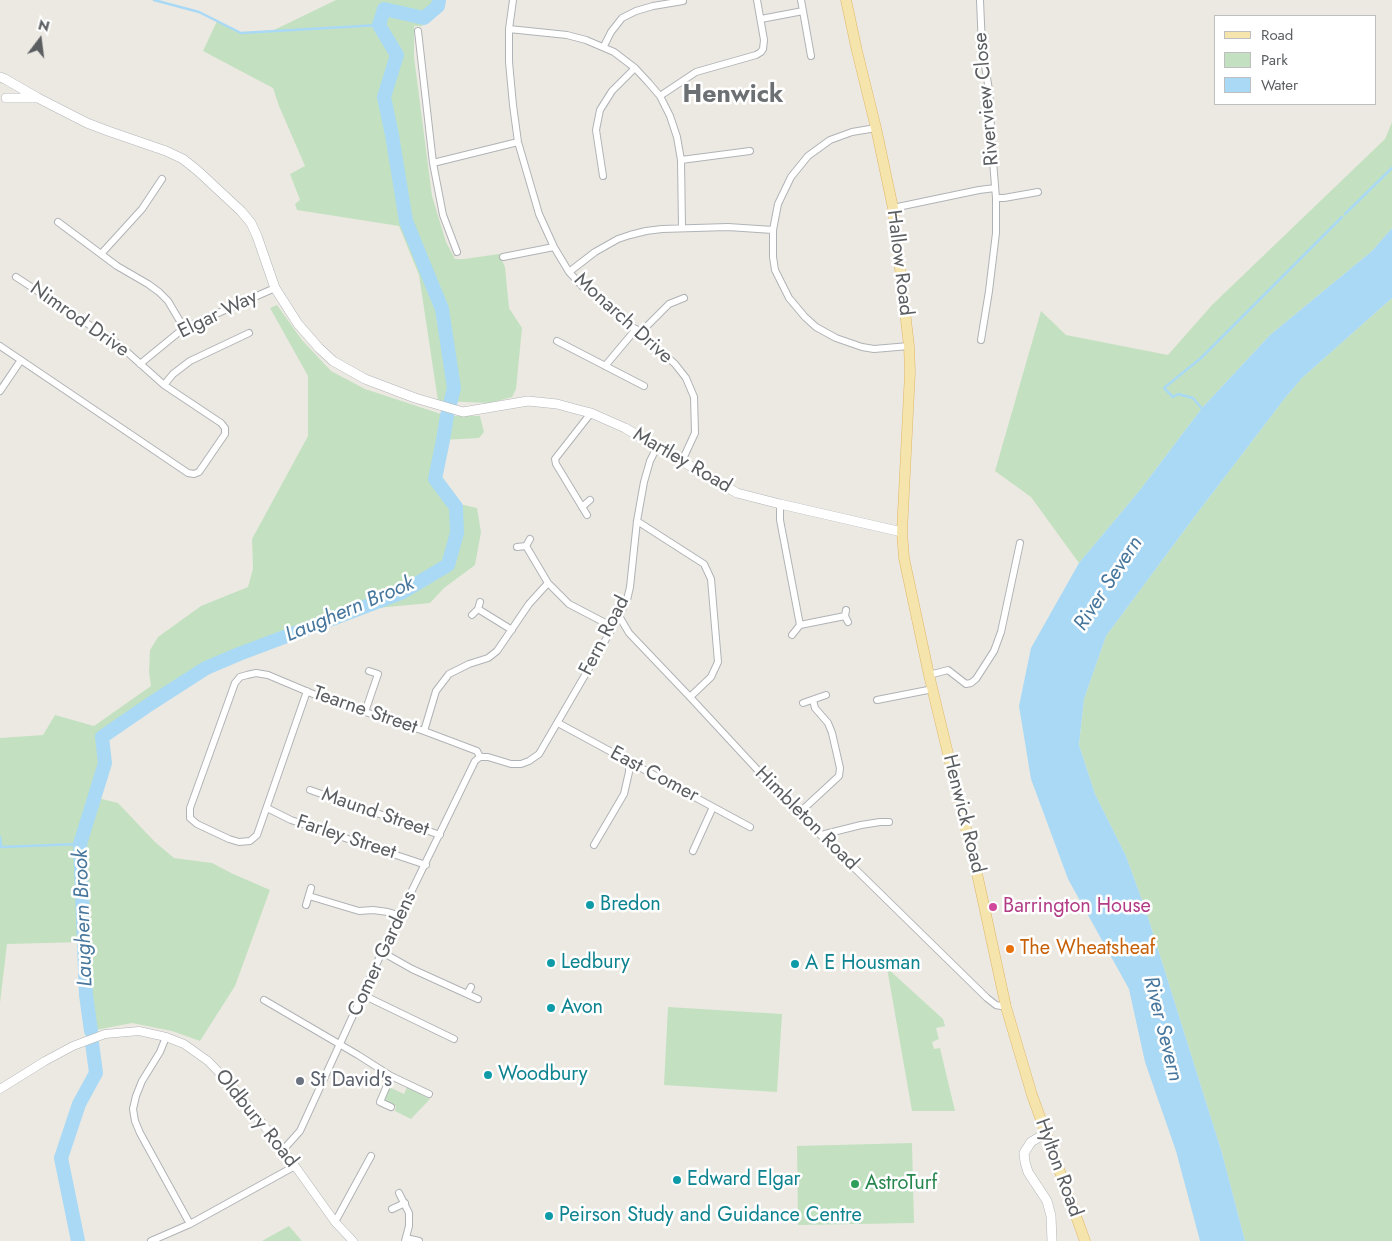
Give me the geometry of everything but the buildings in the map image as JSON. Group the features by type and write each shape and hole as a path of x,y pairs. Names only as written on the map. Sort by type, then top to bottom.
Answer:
{"main road":[{"name":"Hallow Road","path":"846,0 893,208 909,346 910,372 902,532"},
{"path":"4,79 87,122 183,159 241,211 251,224 275,288"},
{"path":"3,99 10,92 11,88 4,79"},
{"path":"3,99 38,98"},
{"name":"Martley Road","path":"275,288 298,324 319,348 333,362 365,379 415,398 463,412 528,401 558,404 591,413 625,428 737,493 902,532"},
{"name":"Henwick Road","path":"902,532 904,558 929,675 978,878 1006,1007 1032,1095"},
{"name":"Hylton Road","path":"1032,1095 1084,1241"},
{"path":"1046,1133 1031,1142 1024,1153 1028,1172 1047,1201 1051,1216 1052,1241"}],"street":[{"name":"Monarch Drive","path":"513,0 509,29 510,83 518,142 539,214 554,248 583,287 638,331 675,364 686,378 694,396 695,433 682,461"},
{"path":"660,96 696,72 761,52 764,44 757,0"},
{"path":"801,0 811,56"},
{"name":"Riverview Close","path":"980,0 982,47 989,90 996,198 995,242 982,340"},
{"path":"604,46 622,18 653,6 683,1"},
{"path":"761,19 803,11"},
{"path":"509,29 567,35 604,46 635,68 660,96 670,116 681,160 682,228"},
{"path":"418,31 433,163 442,215 457,252"},
{"path":"603,176 596,130 600,110 612,91 635,68"},
{"path":"876,128 852,132 830,140 808,156 791,176 778,204 773,230 773,257 775,270 788,298 816,327 836,338 862,347 874,349 909,346"},
{"path":"433,163 518,142"},
{"path":"681,160 750,151"},
{"path":"101,254 142,210 162,179"},
{"path":"893,208 995,188"},
{"path":"996,198 1038,192"},
{"path":"58,222 117,266 159,292 168,301 184,328"},
{"path":"570,272 595,252 624,237 654,230 728,227 773,230"},
{"path":"503,257 554,248"},
{"name":"Nimrod Drive","path":"16,277 117,343 164,385 221,423 225,428 225,434 199,472 194,474 188,473 21,360"},
{"name":"Elgar Way","path":"140,364 184,328 275,288"},
{"path":"605,366 638,331 670,304 684,298"},
{"path":"164,385 173,374 190,361 249,333"},
{"path":"557,340 644,386"},
{"path":"0,346 21,360 0,391"},
{"path":"587,516 556,464 555,459 591,413"},
{"name":"Fern Road","path":"480,757 488,757 511,764 521,764 539,754 613,627 627,600 644,482 650,461 657,447"},
{"path":"582,507 590,500"},
{"path":"780,504 780,520 800,625"},
{"path":"638,521 704,564 711,579 718,662 711,677 690,697"},
{"path":"526,546 530,539"},
{"path":"929,675 948,670 966,684 976,679 994,651 1001,632 1020,542"},
{"path":"517,547 526,546"},
{"path":"526,546 548,583 569,604 613,627"},
{"path":"424,732 436,691 449,674 469,664 488,658 497,651 529,604 548,583"},
{"path":"472,615 479,606 512,630"},
{"name":"Himbleton Road","path":"619,616 629,633 790,806 987,998 996,1005 1006,1007"},
{"path":"792,635 800,625 847,616"},
{"path":"365,712 378,674 369,670"},
{"name":"Tearne Street","path":"266,808 257,835 250,841 239,842 229,840 197,824 190,818 190,808 235,683 240,677 247,675 256,673 268,675 325,699 477,751 480,757"},
{"path":"877,700 933,689"},
{"path":"266,808 307,691"},
{"path":"803,703 826,695"},
{"path":"799,813 839,776 840,768 830,728 815,708 813,700"},
{"name":"East Comer","path":"558,723 750,827"},
{"name":"Comer Gardens","path":"283,1150 300,1131 382,952 475,761 480,757"},
{"path":"594,844 624,794 629,772 629,762"},
{"name":"Maund Street","path":"310,790 440,835"},
{"path":"693,851 712,807"},
{"name":"Farley Street","path":"266,808 292,820 426,865"},
{"path":"821,836 861,825 889,822"},
{"path":"306,905 311,888"},
{"path":"309,896 359,912 373,910 401,916"},
{"path":"382,952 478,999"},
{"path":"467,994 470,987"},
{"path":"363,995 454,1039"},
{"path":"264,1000 390,1076 429,1094"},
{"name":"Oldbury Road","path":"0,1089 73,1046 105,1034 139,1031 166,1037 184,1044 208,1061 236,1090 283,1150 335,1222 353,1241"},
{"path":"166,1037 160,1052 142,1081 133,1109 140,1133 190,1224"},
{"path":"390,1076 380,1102 391,1107"},
{"path":"335,1222 371,1156"},
{"path":"150,1241 190,1224 295,1166"},
{"path":"399,1193 405,1203 410,1226 406,1239 419,1241"},
{"path":"392,1209 405,1203"}],"green space":[{"path":"336,0 439,0 438,6 422,26 414,26 414,57 432,196 446,242 455,259 499,254 505,267 509,308 522,328 516,389 512,397 490,403 438,401 419,275 399,226 297,210 295,204 300,200 290,174 305,166 273,88 203,51 217,21 241,33 274,30"},
{"path":"1392,122 1392,228 1372,251 1270,335 1202,408 1140,490 1079,563 1031,497 995,471 1041,311 1066,335 1168,355 1212,305 1385,139"},
{"path":"1392,298 1392,1241 1245,1241 1222,1153 1146,911 1126,856 1095,794 1079,745 1084,699 1106,636 1285,398 1302,378"},
{"path":"277,305 302,340 331,371 365,389 447,416 480,416 484,432 479,438 443,440 435,479 451,502 477,508 481,532 475,565 444,588 430,603 356,610 206,668 102,737 105,763 94,797 118,803 155,842 174,858 212,863 270,890 235,986 200,1041 172,1031 132,1023 91,1031 86,995 84,942 7,944 0,1003 0,738 43,735 55,715 94,726 151,686 149,672 150,650 158,637 201,606 248,587 253,569 252,539 308,436 308,376 270,308"},
{"path":"887,968 943,1019 945,1026 936,1028 939,1039 932,1042 934,1049 940,1048 955,1111 912,1111"},
{"path":"668,1007 782,1014 777,1092 664,1085"},
{"path":"389,1087 404,1094 407,1087 430,1099 411,1119 395,1111 396,1106 385,1102 384,1099"},
{"name":"AstroTurf","path":"912,1143 914,1223 798,1225 797,1146"},
{"path":"289,1226 302,1241 262,1241 269,1237"}],"water":[{"name":"River Severn","path":"1392,228 1392,298 1302,378 1285,398 1106,636 1084,699 1079,745 1095,794 1126,856 1146,911 1222,1153 1245,1241 1200,1241 1176,1151 1145,1062 1129,989 1068,879 1031,779 1019,706 1031,648 1079,563 1140,490 1202,408 1270,335 1372,251"}],"waterway":[{"path":"154,0 199,12 241,33 379,25"},
{"name":"Laughern Brook","path":"91,1031 86,995 80,844 105,763 102,737 206,668 401,593 448,565 457,533 456,507 435,479 454,388 442,309 406,221 384,97 397,55 379,25 384,9 424,18 438,6 439,0"},
{"path":"1345,214 1392,168"},
{"path":"1203,410 1193,398 1178,394 1173,397 1164,388 1201,358 1342,217"},
{"path":"0,837 1,847 80,844"},
{"name":"Laughern Brook","path":"78,1241 61,1158 79,1104 96,1073 92,1043"}],"place":[{"name":"Bredon","path":"590,905"},
{"name":"Barrington House","path":"993,907"},
{"name":"The Wheatsheaf","path":"1010,949"},
{"name":"Ledbury","path":"551,963"},
{"name":"A E Housman","path":"795,964"},
{"name":"Avon","path":"551,1008"},
{"name":"Woodbury","path":"488,1075"},
{"name":"St David's","path":"300,1081"},
{"name":"Edward Elgar","path":"677,1180"},
{"name":"AstroTurf","path":"855,1184"},
{"name":"Peirson Study and Guidance Centre","path":"549,1216"}],"district":[{"name":"Henwick","path":"733,96"}]}
